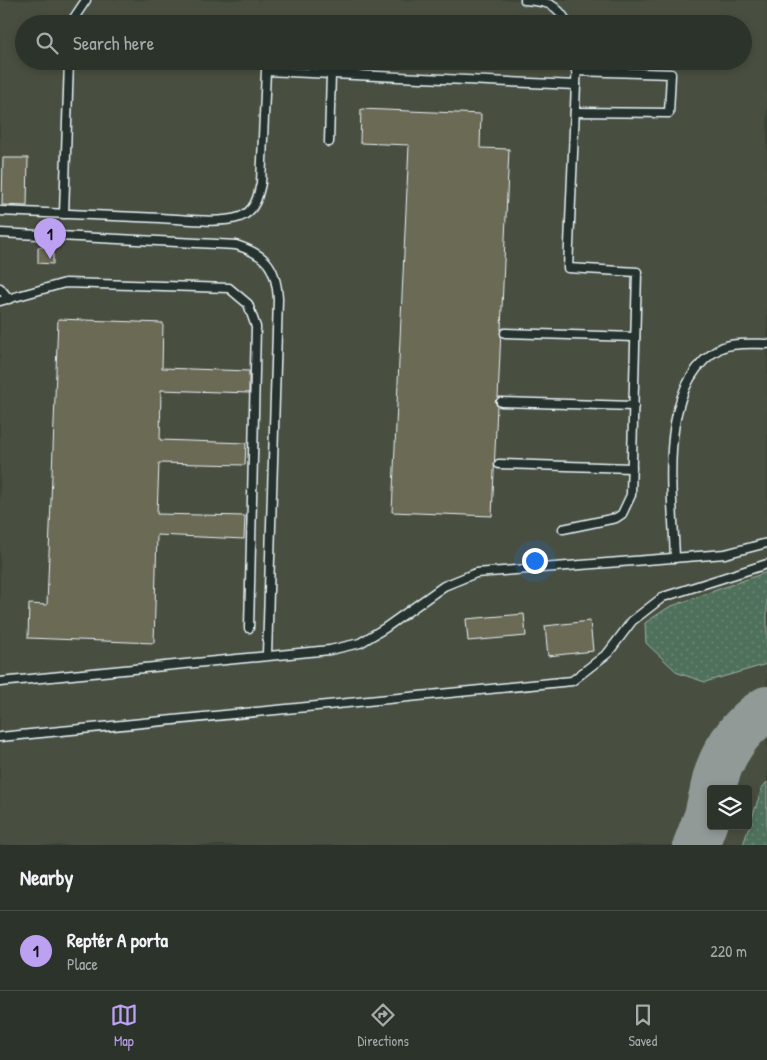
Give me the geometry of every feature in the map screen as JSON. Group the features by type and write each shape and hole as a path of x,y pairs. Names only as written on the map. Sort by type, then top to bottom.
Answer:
{"lane":[{"path":"76,15 86,0"},
{"path":"525,0 549,2 564,15"},
{"path":"64,214 69,70"},
{"path":"0,211 175,219 225,220 241,216 252,209 258,197 261,183 266,71 576,85"},
{"path":"563,530 616,518 622,514 631,495 634,406 637,272 568,268 576,71 671,74 669,113 575,112"},
{"path":"329,142 331,74"},
{"path":"0,233 236,245 258,254 273,270 278,299 267,655"},
{"path":"0,301 65,283 229,288 248,304 256,327 249,628"},
{"path":"0,288 9,298"},
{"path":"505,333 635,337"},
{"path":"675,558 672,443 681,394 702,363 722,347 767,344"},
{"path":"501,402 634,406"},
{"path":"499,464 632,468"},
{"path":"0,682 330,650 360,642 385,628 444,586 476,573 726,554 767,543"},
{"path":"0,737 572,681 608,653 632,621 663,597 767,564"}],"shaded area":[{"path":"0,0 767,0 767,845 0,845"}],"green space":[{"path":"767,572 767,664 705,682 678,673 646,643 645,623 669,607"},
{"path":"767,782 767,845 743,845 748,830 752,830 752,818 762,788"}],"building":[{"path":"361,109 481,114 480,148 509,149 498,398 495,401 497,406 492,516 392,512 409,145 360,143"},
{"path":"3,158 28,158 27,206 2,205"},
{"path":"38,247 53,247 53,264 38,263"},
{"path":"58,319 163,323 162,368 249,371 249,393 161,390 160,440 246,443 245,465 159,463 157,514 245,516 244,539 157,535 154,643 28,638 29,604 47,605"},
{"path":"524,614 526,636 468,641 466,619"},
{"path":"590,621 593,651 548,656 545,626"}],"taxiway":[{"path":"714,785 720,765 732,743 748,724 767,709"},
{"path":"696,845 707,816"}],"place":[{"name":"Reptér A porta","path":"50,259"}]}
